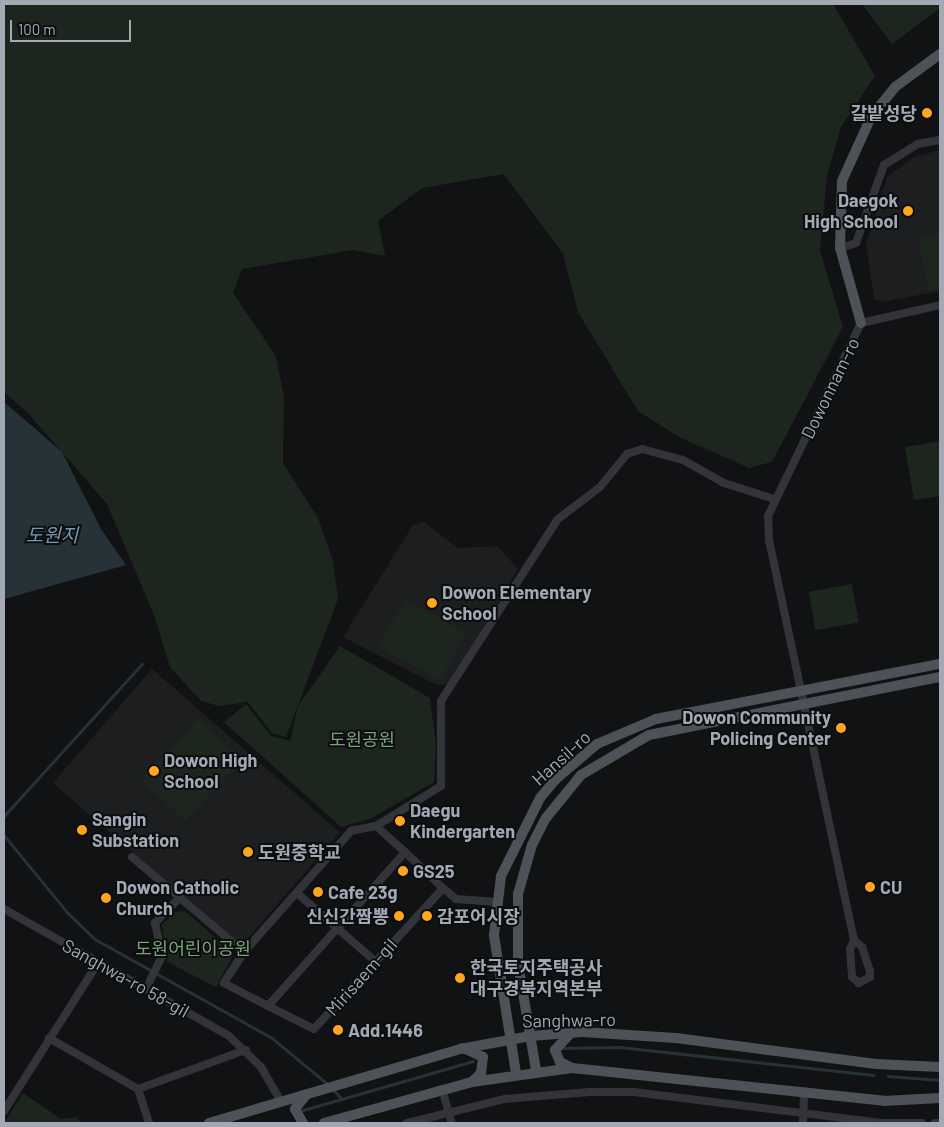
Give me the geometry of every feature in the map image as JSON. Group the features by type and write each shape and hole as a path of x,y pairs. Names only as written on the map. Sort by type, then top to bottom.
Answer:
{"main road":[{"path":"861,322 840,248 840,200 852,151 871,117 895,87 940,54"},
{"name":"Hansil-ro","path":"516,1073 507,1038 494,935 501,876 540,798 597,744 656,719 940,664"},
{"name":"Hansil-ro","path":"536,1070 518,964 518,894 532,845 560,796 602,759 649,735 940,677"},
{"path":"572,1068 560,1062 555,1050 562,1038 576,1033"},
{"name":"Sanghwa-ro","path":"209,1123 462,1048 507,1038 531,1036 576,1033 676,1038 876,1064 940,1067"},
{"path":"462,1048 483,1057 481,1073 472,1082"},
{"path":"324,1123 472,1082 536,1070 572,1068 804,1091 884,1101 940,1098"},
{"path":"303,1123 295,1109 309,1093"}],"street":[{"path":"840,248 856,243 884,165 917,144 940,140"},
{"name":"Dowonnam-ro","path":"854,940 802,704 769,541 768,516 774,499 830,393 861,322 940,305"},
{"path":"497,902 456,899 376,826 441,786 441,701 558,520 600,487 628,454 642,449 683,460 724,483 774,499"},
{"name":"Mirisaem-gil","path":"376,826 351,831 244,952 224,983 314,1030 442,888"},
{"path":"268,1006 405,852"},
{"path":"132,857 244,952"},
{"path":"297,894 375,961"},
{"path":"146,989 161,962 155,923 180,897"},
{"name":"Sanghwa-ro 58-gil","path":"4,909 229,1036 246,1050 282,1101"},
{"path":"854,940 862,947 870,971 870,978 859,983 852,977 850,949 854,940"},
{"path":"4,1111 48,1038 98,963"},
{"path":"48,1038 138,1089 149,1123"},
{"path":"138,1089 246,1050"},
{"path":"442,1090 452,1123"},
{"path":"803,1123 804,1091"},
{"path":"407,1123 447,1111 553,1093 599,1092 802,1112 882,1123 922,1123"},
{"path":"935,1123 940,1123"}],"shaded area":[{"name":"Daegok High School","path":"940,150 940,291 883,302 874,299 866,245 887,177 914,157"},
{"name":"Dowon Elementary School","path":"424,522 458,548 497,546 518,569 449,684 436,685 343,637 413,525"},
{"path":"152,669 340,832 241,946 53,783"}],"green space":[{"path":"4,4 833,4 875,76 841,127 827,176 820,251 843,327 772,462 749,468 681,438 638,411 578,312 563,254 504,174 422,188 378,221 385,256 353,250 242,269 233,293 276,356 284,397 283,463 318,518 333,561 338,599 286,737 272,733 248,702 219,706 201,701 170,667 154,615 107,504 28,413 4,392"},
{"path":"862,4 940,4 940,8 892,44"},
{"path":"940,234 940,288 928,290 918,238"},
{"path":"940,441 940,496 914,500 905,447"},
{"path":"852,584 859,622 815,630 809,592"},
{"path":"406,599 467,634 440,681 379,646"},
{"name":"도원공원","path":"340,646 430,698 436,745 434,782 372,818 341,827 224,722 246,704 271,736 290,741 298,706"},
{"path":"198,719 242,760 185,821 141,780"},
{"name":"도원어린이공원","path":"185,911 234,954 216,987 167,962 162,925 174,912"},
{"path":"23,1093 61,1119 76,1117 82,1123 4,1123"}],"water":[{"name":"도원지","path":"4,402 62,452 101,529 126,565 4,599"}],"waterway":[{"path":"4,816 142,664"},
{"path":"4,835 68,913 95,939 272,1038 329,1085"},
{"path":"562,1048 620,1047 873,1075"},
{"path":"300,1111 473,1061"},
{"path":"888,1076 940,1080"},
{"path":"333,1089 341,1098"}],"place":[{"name":"갈밭성당","path":"927,113"},
{"name":"Daegok High School","path":"908,211"},
{"name":"Dowon Elementary School","path":"432,603"},
{"name":"Dowon Community Policing Center","path":"841,728"},
{"name":"Dowon High School","path":"154,771"},
{"name":"Daegu Kindergarten","path":"400,821"},
{"name":"Sangin Substation","path":"82,830"},
{"name":"도원중학교","path":"248,852"},
{"name":"GS25","path":"403,871"},
{"name":"CU","path":"870,887"},
{"name":"Cafe 23g","path":"318,892"},
{"name":"Dowon Catholic Church","path":"106,898"},
{"name":"신신간짬뽕","path":"399,916"},
{"name":"감포어시장","path":"427,916"},
{"name":"한국토지주택공사 대구경북지역본부","path":"460,978"},
{"name":"Add.1446","path":"338,1030"}]}
